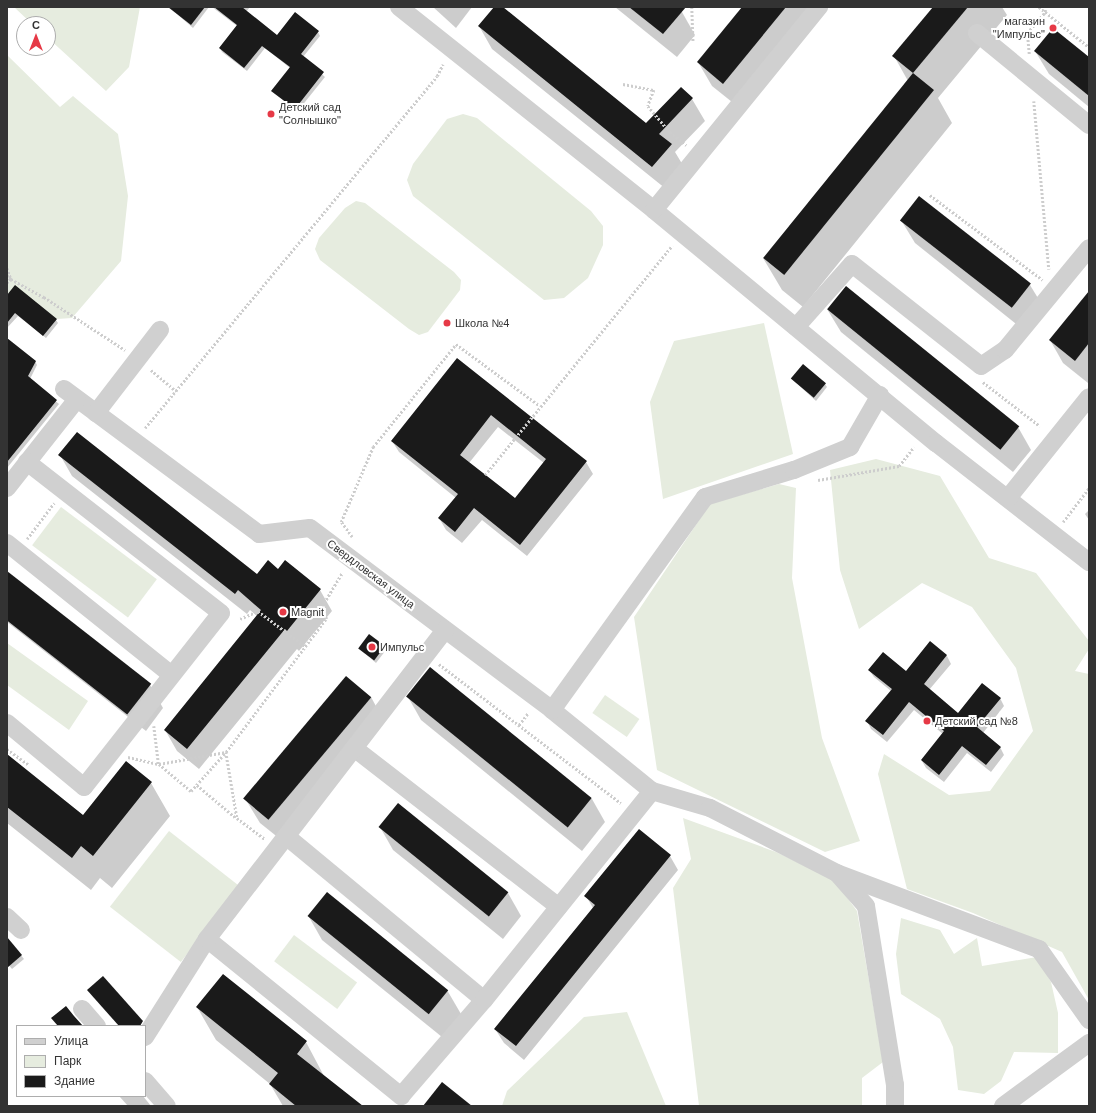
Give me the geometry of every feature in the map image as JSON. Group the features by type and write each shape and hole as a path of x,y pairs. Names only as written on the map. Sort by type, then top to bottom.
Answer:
{"street":[{"path":"399,7 654,210 880,395 1089,562"},
{"path":"654,210 819,7"},
{"path":"977,33 1089,125"},
{"path":"796,327 852,264 981,366 1005,350 1089,248"},
{"path":"96,413 160,330"},
{"name":"Свердловская улица","path":"27,462 71,394 259,534 310,528 552,710 652,791"},
{"path":"552,710 705,497 794,470 850,448 880,395"},
{"path":"1008,498 1089,397"},
{"path":"7,488 27,462 221,613 84,787 7,723"},
{"path":"12,547 172,675"},
{"path":"146,1035 207,940 445,630"},
{"path":"354,748 558,907"},
{"path":"207,940 401,1096 484,1000 652,791 710,808 837,872 1039,948 1089,1020"},
{"path":"286,836 484,1000"},
{"path":"837,872 866,906 895,1085 895,1106"},
{"path":"7,917 21,930"},
{"path":"82,1009 96,1025"},
{"path":"1003,1106 1089,1043"},
{"path":"146,1082 167,1106"}],"path":[{"path":"692,7 693,42"},
{"path":"1039,7 1089,47"},
{"path":"1045,7 1045,12 1027,33 1049,270"},
{"path":"142,432 437,76 451,49"},
{"path":"623,84 654,90 648,106 670,132 699,155"},
{"path":"930,195 1044,281"},
{"path":"485,474 674,244"},
{"path":"7,268 11,279"},
{"path":"7,275 11,279 44,297 138,359 176,391"},
{"path":"7,283 11,279"},
{"path":"354,541 341,522 373,447 456,344 540,406"},
{"path":"1061,525 1089,488"},
{"path":"12,547 64,490"},
{"path":"129,750 124,756 159,764 226,752 326,619 324,603 345,570"},
{"path":"235,625 240,619 258,611 305,646"},
{"path":"234,614 240,619"},
{"path":"519,725 530,711"},
{"path":"149,727 154,721"},
{"path":"7,749 32,768"},
{"path":"197,785 237,818"}],"green space":[{"path":"14,7 140,7 129,67 106,91 56,45 56,16 24,16"},
{"path":"7,55 60,107 73,96 118,134 128,196 121,261 72,318 57,319 7,295"},
{"path":"463,114 477,118 591,211 603,226 603,245 588,278 564,298 544,300 413,196 407,180 413,164 447,119"},
{"path":"356,201 365,203 454,272 461,280 460,290 428,332 419,335 409,329 320,260 315,249 319,238 345,208"},
{"path":"764,323 793,454 663,499 650,402 674,341"},
{"path":"876,459 940,476 989,558 1036,573 1089,641 1089,649 1075,671 1089,674 1089,1000 1062,952 973,913 907,889 878,774 884,754 949,795 990,791 1033,731 1016,668 972,607 922,583 859,629 840,570 830,470"},
{"path":"779,484 796,488 792,578 822,738 860,841 825,852 657,770 634,617 710,504"},
{"path":"61,507 157,579 128,618 32,545"},
{"path":"7,643 88,701 69,730 7,685"},
{"path":"605,695 639,719 627,737 592,713"},
{"path":"683,818 776,852 834,880 857,911 883,1062 862,1078 862,1106 699,1106 673,888 691,859"},
{"path":"169,831 240,886 181,962 110,907"},
{"path":"901,918 940,930 954,954 977,938 982,966 1037,957 1051,982 1058,1013 1058,1053 1014,1052 1001,1081 984,1094 958,1090 953,1047 940,1019 901,994 896,954"},
{"path":"294,935 357,983 337,1009 274,961"},
{"path":"627,1012 666,1106 502,1106 507,1091 584,1017"}],"building":[{"path":"168,7 205,7 191,25"},
{"path":"214,7 242,7 277,35 295,12 319,31 301,54 324,72 295,109 271,91 290,67 262,46 244,68 219,48 237,25"},
{"path":"494,7 503,7 646,123 681,87 693,98 659,134 672,144 652,167 478,26"},
{"path":"629,7 686,7 663,34"},
{"path":"742,7 786,7 723,84 697,62"},
{"path":"933,7 968,7 913,73 892,56"},
{"path":"1053,28 1089,57 1089,96 1034,51"},
{"path":"913,73 934,90 784,275 763,258"},
{"path":"919,196 1031,283 1012,308 900,220"},
{"path":"15,285 57,319 43,336 15,313 7,323 7,295"},
{"path":"846,286 1019,426 1000,450 827,309"},
{"path":"1089,291 1089,343 1075,361 1049,340"},
{"path":"7,338 36,361 28,376 57,400 7,462"},
{"path":"457,358 587,461 520,545 474,508 455,532 438,518 458,494 391,441","holes":["491,415 546,459 515,498 460,455"]},
{"path":"803,364 826,383 814,398 791,379"},
{"path":"77,432 257,574 268,560 278,569 285,560 321,589 287,631 285,629 187,749 164,730 261,610 238,590 235,594 58,455"},
{"path":"7,571 151,684 127,714 7,620"},
{"name":"Импульс","path":"369,634 385,646 374,660 358,648"},
{"path":"930,641 947,655 924,684 958,713 982,683 1001,698 977,727 1001,747 986,765 962,746 939,775 921,760 944,731 909,702 883,735 865,721 892,689 868,670 883,652 906,671"},
{"path":"430,667 592,798 568,827 406,697"},
{"path":"346,676 371,697 268,820 243,799"},
{"path":"7,754 83,815 126,761 152,782 93,856 81,846 72,858 7,807"},
{"path":"398,803 508,892 489,916 378,827"},
{"path":"639,829 671,855 516,1046 494,1029 595,905 584,896"},
{"path":"327,892 448,990 429,1014 307,916"},
{"path":"7,937 22,955 7,968"},
{"path":"223,974 307,1041 297,1054 363,1106 296,1106 269,1084 278,1073 196,1007"},
{"path":"103,976 143,1021 141,1025 118,1025 87,990"},
{"path":"66,1006 82,1025 57,1025 51,1018"},
{"path":"442,1082 472,1106 423,1106"}],"place":[{"name":"магазин \"Импульс\"","path":"1053,28"},
{"name":"Детский сад \"Солнышко\"","path":"271,114"},
{"name":"Школа №4","path":"447,323"},
{"name":"Magnit","path":"283,612"},
{"name":"Импульс","path":"372,647"},
{"name":"Детский сад №8","path":"927,721"}]}
